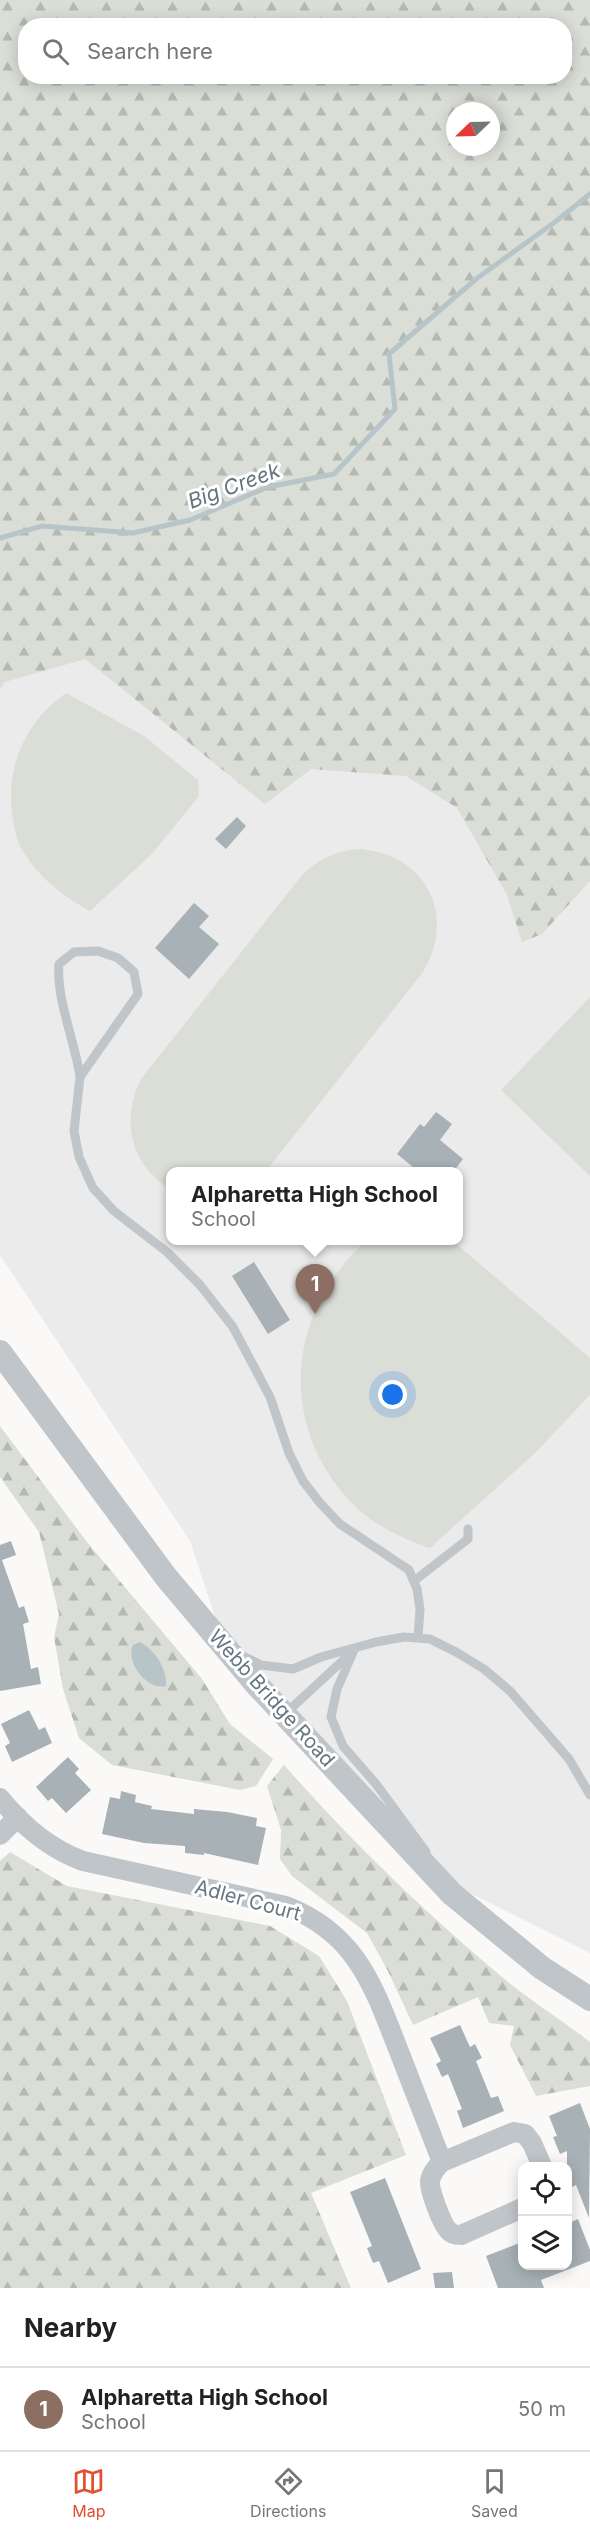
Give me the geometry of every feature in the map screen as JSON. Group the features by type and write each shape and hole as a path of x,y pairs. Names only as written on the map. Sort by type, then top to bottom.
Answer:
{"street":[{"name":"Webb Bridge Road","path":"0,1352 166,1577 284,1714 452,1894 542,1968 590,1999"},
{"name":"Adler Court","path":"0,1798 38,1836 67,1856 93,1864 267,1901 305,1913 329,1930 348,1949 368,1975 442,2162"},
{"path":"0,1835 18,1817"},
{"path":"518,2210 461,2235 453,2234 448,2230 429,2182 442,2162 514,2132 525,2134 540,2162"}],"lane":[{"path":"80,1077 138,994 134,972 118,958 98,951 74,952 59,964 58,977 80,1077 75,1103 74,1131 80,1157 93,1188 114,1211 167,1251 200,1285 233,1327 270,1397 289,1453 303,1481 320,1503 340,1524 393,1557 409,1570 414,1581 420,1609 418,1638"},
{"path":"414,1581 468,1539 468,1529"},
{"path":"225,1647 261,1665 293,1669 321,1657 354,1650 376,1642 404,1637 430,1639 484,1669 510,1691 569,1759 590,1795"},
{"path":"284,1714 354,1650"},
{"path":"354,1650 337,1689 331,1718 343,1746 419,1840 452,1894"}],"shaded area":[{"path":"16,640 590,744 590,1953 438,1877 225,1647 190,1541 0,1255 0,647"},
{"path":"140,1642 151,1650 159,1661 165,1673 166,1686 152,1684 139,1674 131,1652 133,1645"}],"green space":[{"path":"0,0 590,0 590,881 542,934 522,942 507,895 457,808 406,776 311,769 265,804 85,659 5,682 0,689"},
{"path":"66,693 144,736 198,780 199,796 152,854 90,911 61,893 36,870 21,847 13,820 12,783 21,748 39,718"},
{"path":"361,849 384,854 403,863 418,876 429,891 435,910 437,930 433,951 423,972 269,1167 166,1167 166,1185 146,1168 133,1141 131,1110 141,1079 303,874 316,863 344,851"},
{"path":"590,997 590,1176 501,1090"},
{"path":"362,1245 458,1245 590,1358 590,1395 535,1453 430,1548 386,1529 358,1509 326,1469 310,1436 302,1401 301,1366 308,1332 321,1299 341,1268"},
{"path":"0,1426 87,1542 202,1679 230,1724 273,1759 256,1786 240,1790 112,1765 79,1738 63,1689 54,1637 59,1614 39,1532 0,1477"},
{"path":"284,1765 364,1851 420,1905 508,1982 590,2042 590,2086 536,2096 510,2045 514,2026 489,2023 478,1997 413,2025 367,1933 292,1876 280,1859 281,1830 267,1786"},
{"path":"10,1852 67,1886 270,1926 319,1956 347,2001 406,2155 311,2193 351,2288 0,2288 0,1861"}],"building":[{"path":"237,817 246,826 226,849 215,839"},
{"path":"194,903 209,916 199,927 219,944 189,979 155,948"},
{"path":"436,1112 452,1124 440,1140 463,1159 457,1167 413,1167 397,1154 420,1124 424,1127"},
{"path":"254,1262 290,1320 268,1334 232,1276"},
{"path":"11,1541 16,1555 2,1560 19,1608 24,1606 29,1622 23,1624 31,1669 38,1667 41,1684 0,1691 0,1545"},
{"path":"29,1710 39,1730 45,1727 52,1743 12,1762 5,1746 10,1743 1,1724"},
{"path":"68,1757 79,1769 75,1773 91,1790 66,1813 52,1798 48,1801 36,1787"},
{"path":"121,1791 136,1795 135,1802 152,1806 151,1809 194,1814 194,1809 257,1818 256,1826 266,1828 258,1865 204,1853 204,1855 185,1853 185,1846 144,1843 102,1834 110,1797 120,1799"},
{"path":"460,2025 470,2047 475,2044 482,2058 476,2061 491,2098 498,2096 504,2111 463,2128 457,2111 462,2109 448,2074 442,2077 436,2064 441,2061 430,2038"},
{"path":"580,2103 590,2129 589,2218 576,2185 572,2187 572,2162 567,2162 567,2151 560,2154 553,2137 557,2136 549,2116"},
{"path":"385,2178 421,2269 388,2283 379,2261 373,2263 367,2248 372,2246 350,2192"},
{"path":"578,2219 590,2250 590,2261 572,2268 572,2222"},
{"path":"518,2244 518,2270 567,2270 541,2280 544,2288 498,2288 486,2256"},
{"path":"452,2272 454,2288 435,2288 433,2273"}],"waterway":[{"name":"Big Creek","path":"0,538 42,526 133,533 190,520 268,487 334,474 395,409 389,354 476,279 590,194"}],"place":[{"name":"Alpharetta High School","path":"315,1314"}]}
